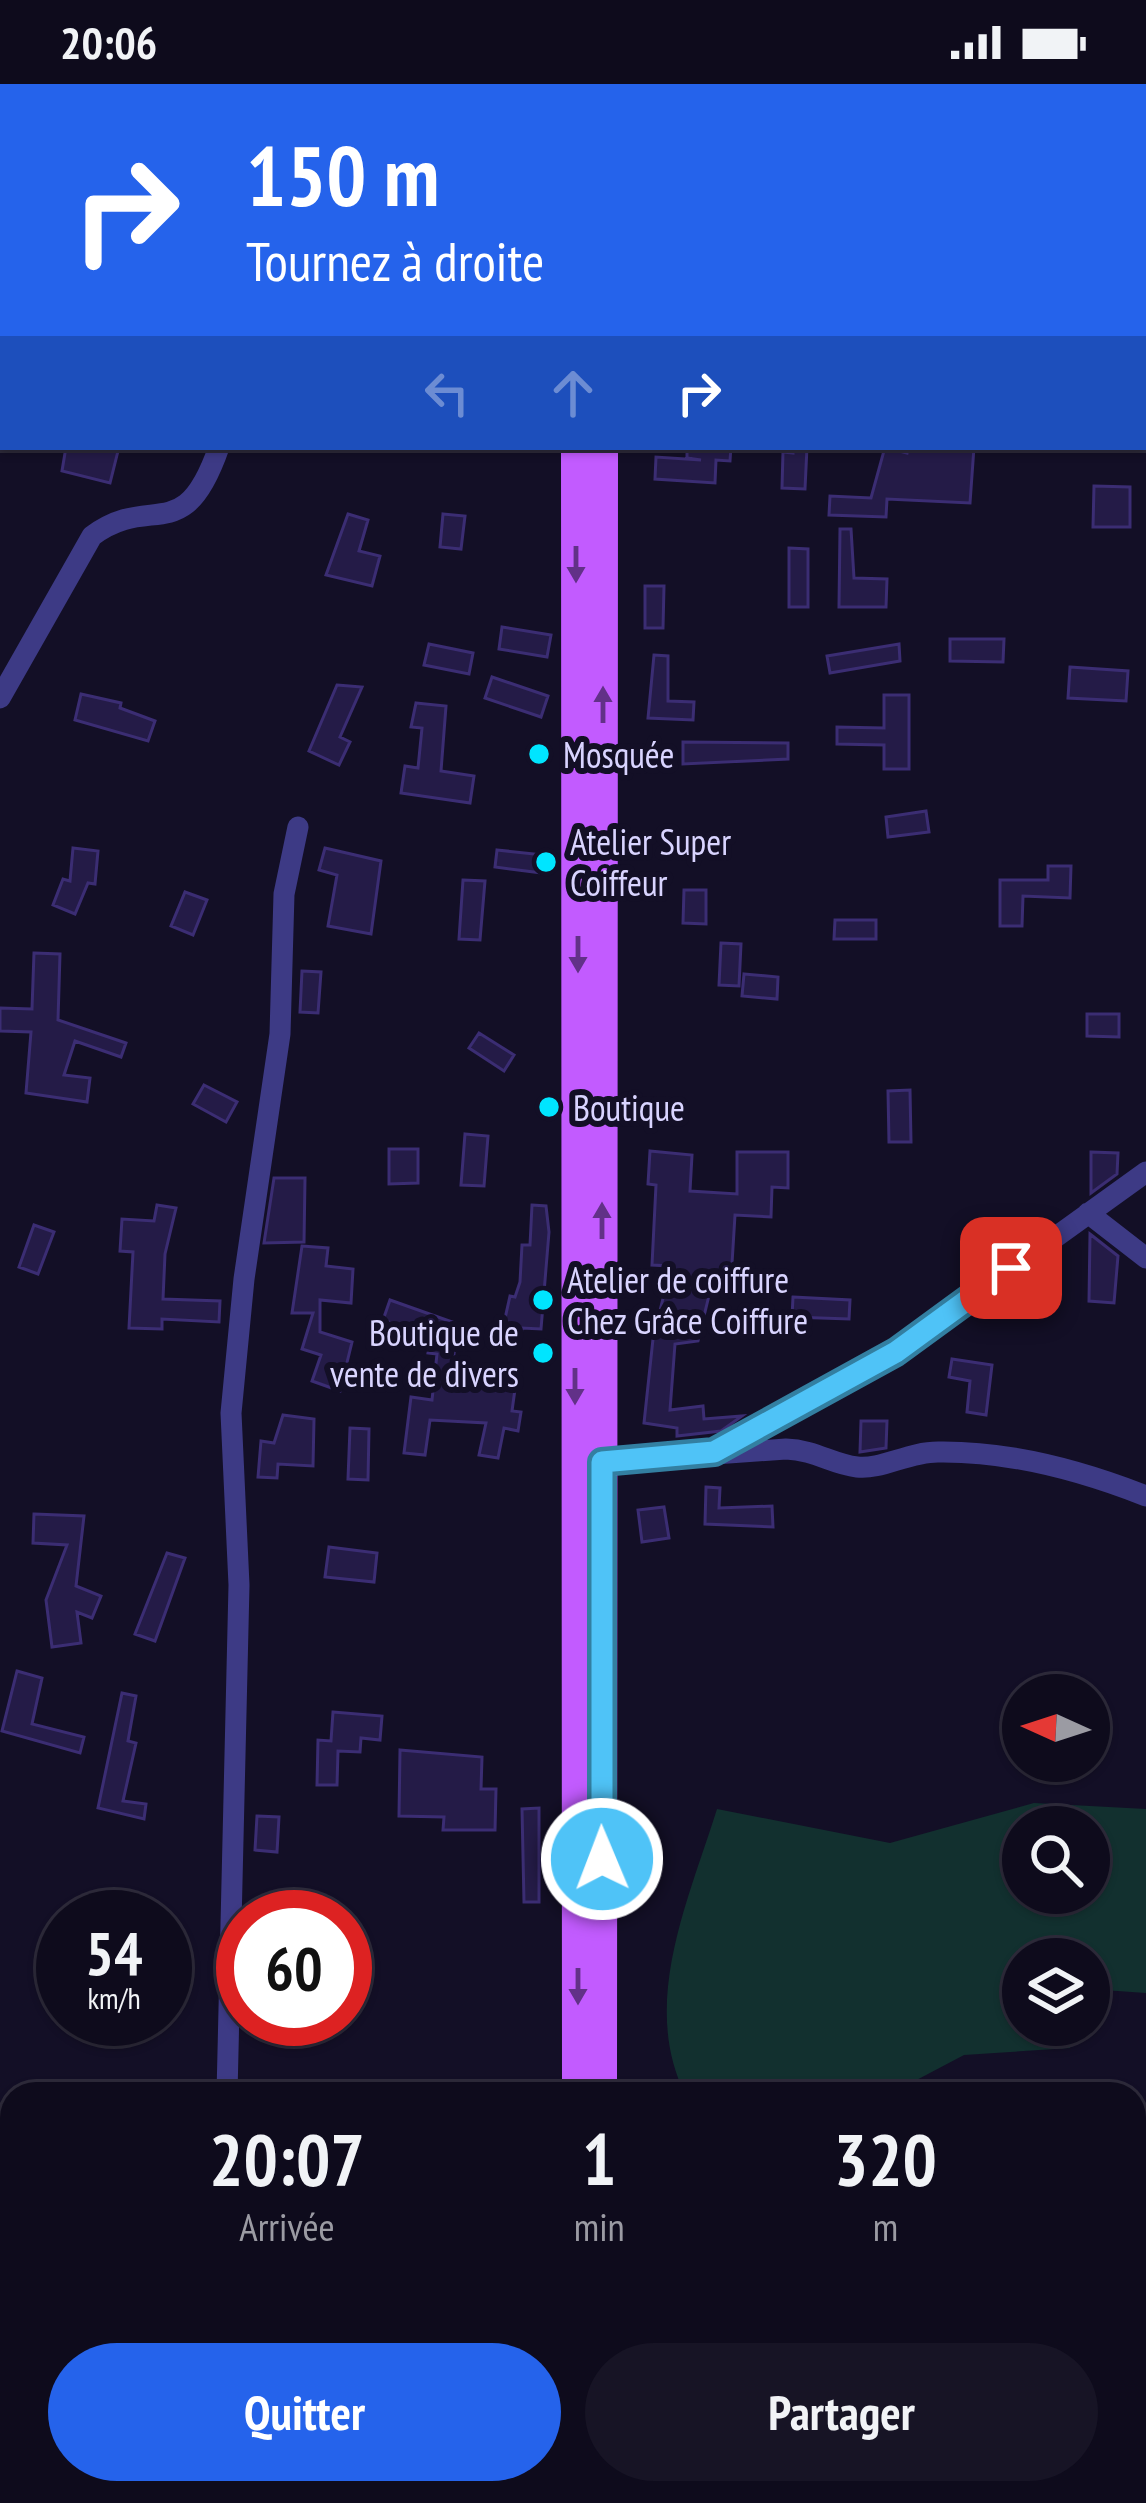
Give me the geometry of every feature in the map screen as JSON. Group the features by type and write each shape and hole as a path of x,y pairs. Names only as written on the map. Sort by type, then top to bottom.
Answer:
{"main road":[{"path":"576,450 577,2082"},
{"path":"602,2082 603,450"}],"street":[{"path":"0,698 92,536 110,523 185,508 203,490 218,450"},
{"path":"227,2082 239,1585 231,1412 244,1279 280,1034 284,894 298,827"},
{"path":"714,1452 896,1352 1146,1172"},
{"path":"1088,1213 1146,1258"},
{"path":"602,1462 714,1452 814,1450 854,1467 878,1467 903,1454 942,1451 1056,1465 1146,1496"}],"green space":[{"path":"1034,1803 1090,1806 1023,1806"},
{"path":"1110,1807 1146,1809 1146,1993 1110,1990 1110,1938 1002,1938 1002,2046 1070,2048 964,2055 913,2082 681,2082 667,2024 668,1988 683,1915 717,1809 890,1843 1002,1812 1002,1914 1110,1914"}],"building":[{"path":"66,450 118,450 110,483 62,471"},
{"path":"687,450 731,450 730,461 716,460 715,483 655,479 656,457 701,460 687,458"},
{"path":"807,450 805,489 782,488 783,452"},
{"path":"884,450 974,450 970,503 887,499 886,517 829,515 830,496 871,498"},
{"path":"1094,486 1130,487 1130,527 1093,527"},
{"path":"348,514 368,520 359,551 380,556 372,586 326,575"},
{"path":"443,514 465,516 461,549 440,547"},
{"path":"840,529 851,529 854,578 887,579 886,607 839,607"},
{"path":"789,548 808,549 808,607 789,607"},
{"path":"645,586 664,586 663,628 645,628"},
{"path":"502,627 551,635 547,657 499,649"},
{"path":"950,639 1004,639 1003,662 950,661"},
{"path":"429,644 473,653 469,674 424,665"},
{"path":"899,644 900,661 830,673 827,656"},
{"path":"654,655 668,656 668,701 694,702 693,720 648,718"},
{"path":"1070,667 1128,671 1126,701 1068,698"},
{"path":"492,677 548,696 541,717 485,698"},
{"path":"337,685 362,687 340,737 350,742 339,765 309,751"},
{"path":"81,694 121,703 120,708 155,721 148,741 75,720"},
{"path":"884,695 909,695 909,769 884,769 884,745 837,744 837,727 884,728"},
{"path":"416,703 446,706 441,771 474,776 470,803 401,793 405,766 418,768 422,728 411,727"},
{"path":"683,742 788,743 788,759 683,764"},
{"path":"926,811 929,832 888,837 886,817"},
{"path":"73,848 98,851 95,884 88,883 75,914 53,905 63,879 70,881"},
{"path":"325,848 381,861 371,934 328,926 337,875 319,870"},
{"path":"497,850 544,855 542,873 495,867"},
{"path":"1048,866 1071,866 1070,898 1023,896 1022,926 1000,926 1000,880 1048,880"},
{"path":"463,880 485,881 480,940 459,939"},
{"path":"684,890 706,890 706,924 683,923"},
{"path":"185,892 207,900 193,935 171,926"},
{"path":"835,920 876,920 876,939 834,939"},
{"path":"721,943 741,944 739,986 719,985"},
{"path":"34,953 60,954 58,1020 126,1043 121,1057 75,1041 64,1075 90,1078 87,1102 26,1093 31,1032 0,1031 0,1008 32,1009"},
{"path":"302,971 321,972 318,1013 300,1012"},
{"path":"744,974 778,977 777,999 742,996"},
{"path":"1087,1014 1119,1014 1119,1037 1087,1036"},
{"path":"479,1033 514,1055 504,1071 469,1048"},
{"path":"204,1085 237,1102 226,1122 193,1104"},
{"path":"910,1090 911,1142 889,1142 888,1091"},
{"path":"465,1134 488,1136 484,1186 461,1185"},
{"path":"389,1149 418,1149 418,1183 389,1184"},
{"path":"650,1151 692,1155 690,1191 737,1194 737,1152 788,1152 788,1188 772,1187 771,1217 735,1215 731,1280 713,1279 698,1341 675,1344 670,1410 703,1406 704,1419 742,1416 721,1431 677,1436 677,1428 644,1423 653,1339 671,1266 652,1265 656,1185 648,1184"},
{"path":"1091,1152 1118,1153 1117,1174 1091,1193"},
{"path":"274,1178 305,1178 304,1242 264,1243"},
{"path":"157,1205 176,1208 165,1254 163,1299 220,1301 219,1322 162,1319 162,1329 129,1328 133,1252 120,1251 122,1219 154,1221"},
{"path":"532,1205 546,1206 549,1232 541,1329 522,1328 521,1336 502,1332 510,1296 515,1297 520,1282 522,1245 530,1245"},
{"path":"34,1225 54,1232 38,1274 19,1267"},
{"path":"1090,1234 1118,1256 1114,1303 1089,1301"},
{"path":"302,1246 328,1248 326,1266 353,1269 351,1303 320,1300 320,1332 352,1342 340,1391 312,1381 321,1355 302,1349 313,1313 292,1313"},
{"path":"793,1297 850,1300 849,1319 792,1317"},
{"path":"390,1300 458,1324 453,1361 464,1363 463,1375 516,1382 512,1411 521,1412 518,1431 504,1428 498,1458 479,1455 486,1423 430,1420 425,1455 404,1453 411,1397 432,1400 437,1354 428,1353 431,1337 383,1320"},
{"path":"952,1359 992,1365 986,1415 967,1412 970,1381 949,1377"},
{"path":"283,1415 314,1419 313,1466 278,1464 277,1478 258,1477 261,1441 274,1443"},
{"path":"861,1421 887,1421 886,1448 860,1452"},
{"path":"350,1428 369,1429 368,1480 348,1479"},
{"path":"706,1487 720,1488 719,1508 772,1506 773,1527 705,1524"},
{"path":"664,1507 669,1538 642,1542 638,1510"},
{"path":"34,1514 84,1516 76,1586 101,1596 92,1618 77,1612 81,1643 52,1647 46,1600 67,1545 33,1543"},
{"path":"329,1547 377,1553 374,1582 325,1577"},
{"path":"167,1553 185,1558 155,1641 135,1634"},
{"path":"17,1671 42,1678 32,1724 84,1737 80,1753 2,1731"},
{"path":"122,1693 136,1696 128,1741 136,1743 123,1801 146,1804 144,1819 98,1808"},
{"path":"333,1712 382,1716 380,1740 361,1738 360,1752 338,1751 337,1785 317,1785 318,1740 331,1741"},
{"path":"400,1750 482,1757 481,1789 496,1789 495,1830 443,1830 444,1817 399,1816"},
{"path":"539,1808 539,1902 524,1902 522,1809"},
{"path":"257,1816 279,1817 277,1852 255,1850"}],"place":[{"name":"Mosquée","path":"539,754"},
{"name":"Atelier Super Coiffeur","path":"546,862"},
{"name":"Boutique","path":"549,1107"},
{"name":"Atelier de coiffure Chez Grâce Coiffure","path":"543,1300"},
{"name":"Boutique de vente de divers","path":"543,1353"}],"route":[{"path":"602,1859 602,1462 714,1452 896,1352 1011,1268"}]}
